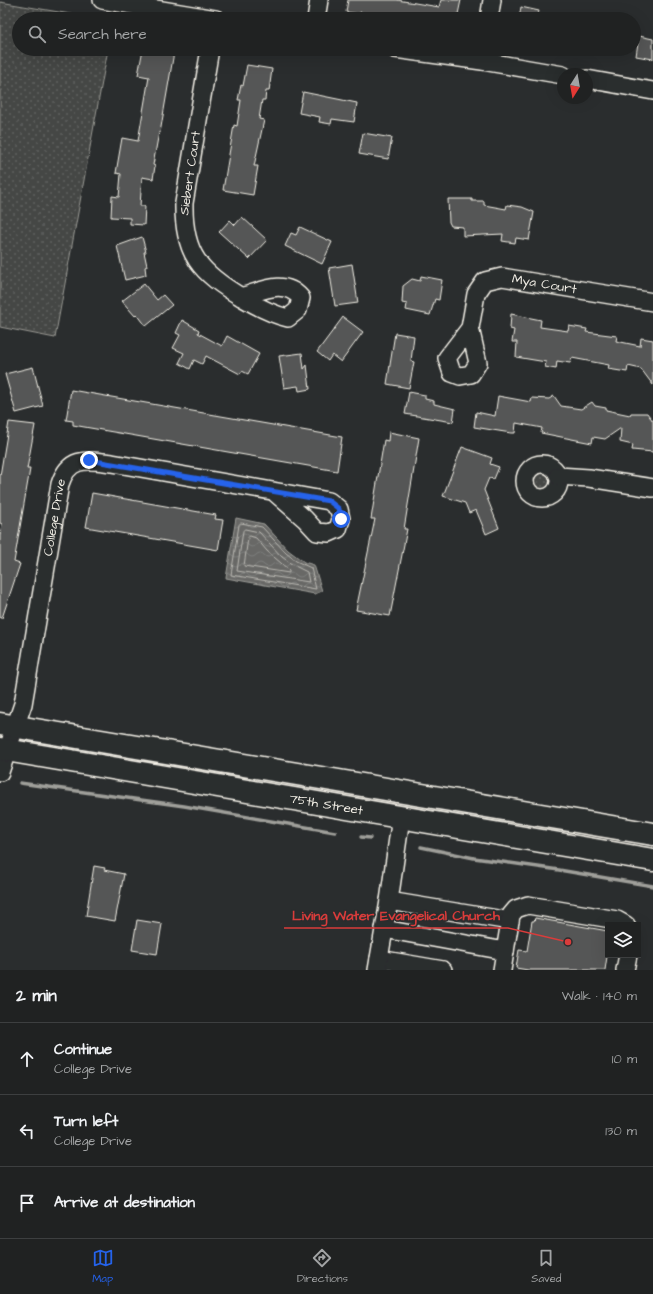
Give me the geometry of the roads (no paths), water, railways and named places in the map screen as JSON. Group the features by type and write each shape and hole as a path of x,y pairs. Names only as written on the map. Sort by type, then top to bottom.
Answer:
{"main road":[{"name":"75th Street","path":"8,725 653,834"},
{"name":"75th Street","path":"4,750 653,860"}],"street":[{"path":"102,0 173,12"},
{"path":"317,12 319,0"},
{"path":"490,12 492,0"},
{"name":"Siebert Court","path":"209,56 184,203 184,223 189,245 196,260 207,273 221,285 241,297"},
{"path":"487,56 557,74"},
{"path":"593,80 653,91"},
{"name":"Mya Court","path":"470,328 476,294 485,281 502,277 653,302"},
{"name":"College Drive","path":"0,772 8,725 23,704 60,484 68,468 81,461 89,460 273,491"},
{"path":"558,476 589,478 653,488"},
{"path":"401,817 390,901 378,964 443,970"},
{"path":"390,901 510,921"},
{"path":"502,970 511,915 516,909 528,905 617,920 621,922"},
{"path":"384,929 505,950"},
{"path":"625,970 627,958"}],"water":[{"path":"236,518 264,524 288,550 304,562 314,565 322,591 315,594 226,578"}],"waterway":[{"path":"20,783 184,806 335,832"},
{"path":"361,837 370,838"},
{"path":"421,847 474,858 559,870 653,886"}],"place":[{"name":"Living Water Evangelical Church","path":"568,942"}]}
